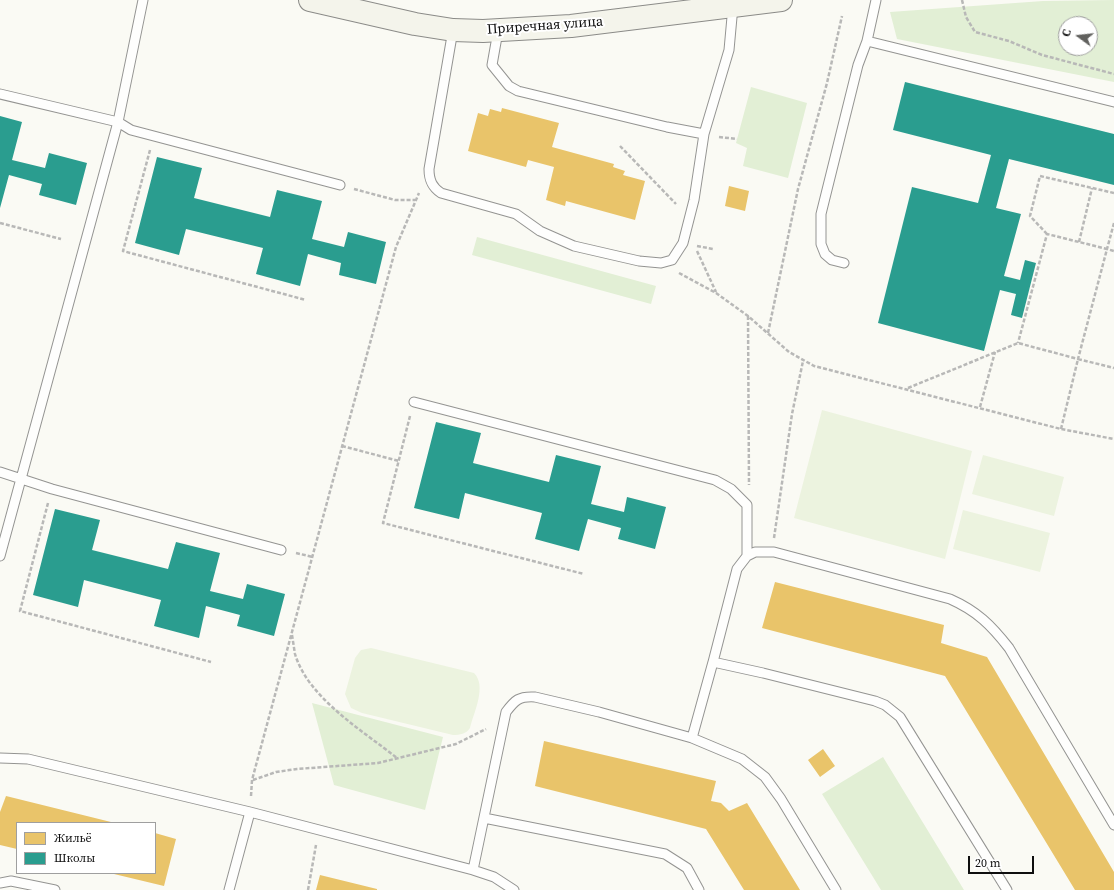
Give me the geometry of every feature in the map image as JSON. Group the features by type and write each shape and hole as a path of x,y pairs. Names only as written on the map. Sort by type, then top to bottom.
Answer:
{"street":[{"name":"Приречная улица","path":"310,0 415,24 453,30 498,31 570,26 781,0"}],"lane":[{"path":"0,556 118,122 143,0"},
{"path":"844,263 832,260 825,254 820,244 820,214 853,84 867,41 876,0"},
{"path":"453,30 429,169 429,177 435,189 441,193 516,214 540,231 574,246 640,261 661,263 672,260 683,243 694,200 704,134 729,50 733,6"},
{"path":"498,31 492,65 509,86 518,90 653,124 704,134"},
{"path":"867,41 1114,102"},
{"path":"0,94 118,122 131,130 340,185"},
{"path":"414,402 715,480 731,489 747,505 747,556"},
{"path":"0,472 52,489 281,550"},
{"path":"692,738 737,569 747,556 755,552 774,552 950,599 969,608 992,627 1009,648 1114,825"},
{"path":"712,662 820,686 885,705 900,717 1006,890"},
{"path":"473,870 506,712 513,702 524,696 535,696 692,738 742,759 764,777 781,799 836,890"},
{"path":"0,758 28,759 250,812 473,870 494,877 514,890"},
{"path":"229,890 250,812"},
{"path":"484,818 665,854 687,868 700,890"},
{"path":"0,883 11,881 55,890"}],"path":[{"path":"962,0 966,17 975,32 1009,41 1042,55 1114,74"},
{"path":"768,333 798,189 825,90 842,16"},
{"path":"154,136 123,251 306,300"},
{"path":"620,146 689,217 695,246 716,293"},
{"path":"1114,193 1040,176 1030,216 1047,234 1114,251"},
{"path":"429,177 415,200 396,248 252,780 276,772 378,763 456,744 493,726 506,712"},
{"path":"340,185 395,200 415,200"},
{"path":"1079,242 1092,188"},
{"path":"0,223 61,239"},
{"path":"1061,428 1114,223"},
{"path":"1018,343 1047,234"},
{"path":"672,260 678,272 685,278 716,293 748,316 789,352 802,361 814,366 908,388 1061,428 1114,439"},
{"path":"747,505 749,486 748,316"},
{"path":"908,388 1018,343 1078,360 1114,368"},
{"path":"980,407 995,352"},
{"path":"774,534 802,361"},
{"path":"414,402 383,522 584,574"},
{"path":"342,446 399,461"},
{"path":"52,489 20,611 211,662"},
{"path":"292,633 295,653 300,666 313,686 331,706 398,758"},
{"path":"308,890 319,830"}],"green space":[{"path":"1114,0 1114,82 897,39 890,12 1043,1"},
{"path":"751,87 807,103 788,178 743,166 747,148 736,143"},
{"path":"477,237 656,286 651,304 472,255"},
{"path":"822,410 972,451 945,559 794,518"},
{"path":"983,455 1064,477 1054,516 972,494"},
{"path":"963,510 1050,533 1040,572 953,549"},
{"path":"371,648 474,673 478,678 480,692 470,728 467,732 453,735 362,713 351,708 345,694 355,658 361,650"},
{"path":"312,703 443,737 425,810 334,785"},
{"path":"883,757 964,890 881,890 822,794"}],"building: Жильё":[{"path":"502,108 559,123 552,147 614,164 613,167 625,171 623,175 645,181 635,220 566,201 565,206 546,200 554,167 528,160 526,167 468,151 478,113 488,116 490,109 501,112"},
{"path":"729,186 749,191 745,211 725,206"},
{"path":"775,582 944,625 941,643 987,657 1114,872 1114,890 1075,890 945,676 762,628"},
{"path":"544,741 716,781 711,801 721,803 729,811 747,803 800,890 744,890 706,829 535,786"},
{"path":"823,749 835,766 820,777 808,760"},
{"path":"6,796 111,822 16,822 16,849 0,845 0,812"},
{"path":"156,833 176,839 164,886 114,874 156,874"},
{"path":"320,875 377,889 377,890 316,890"}],"building: Школы":[{"path":"905,82 1114,134 1114,185 1009,159 996,208 1021,214 1004,276 1020,280 1025,260 1036,263 1022,318 1011,315 1016,294 1000,290 984,351 878,323 912,187 978,203 991,155 893,130"},
{"path":"0,116 22,122 12,160 45,168 49,153 87,163 76,205 39,195 42,184 9,175 0,208"},
{"path":"157,157 202,168 194,198 270,217 277,190 322,201 312,239 344,247 348,232 386,242 376,284 339,275 341,263 308,254 300,286 256,274 263,248 186,229 179,255 135,243"},
{"path":"436,422 481,433 473,463 549,482 556,455 601,466 591,504 624,512 627,497 666,507 655,549 618,539 621,528 588,519 579,551 535,539 542,513 465,493 459,519 414,508"},
{"path":"55,509 100,520 92,550 168,569 176,542 220,553 210,591 243,599 247,584 285,594 274,636 237,626 240,615 206,606 199,638 154,626 161,600 84,580 78,607 33,595"}]}
